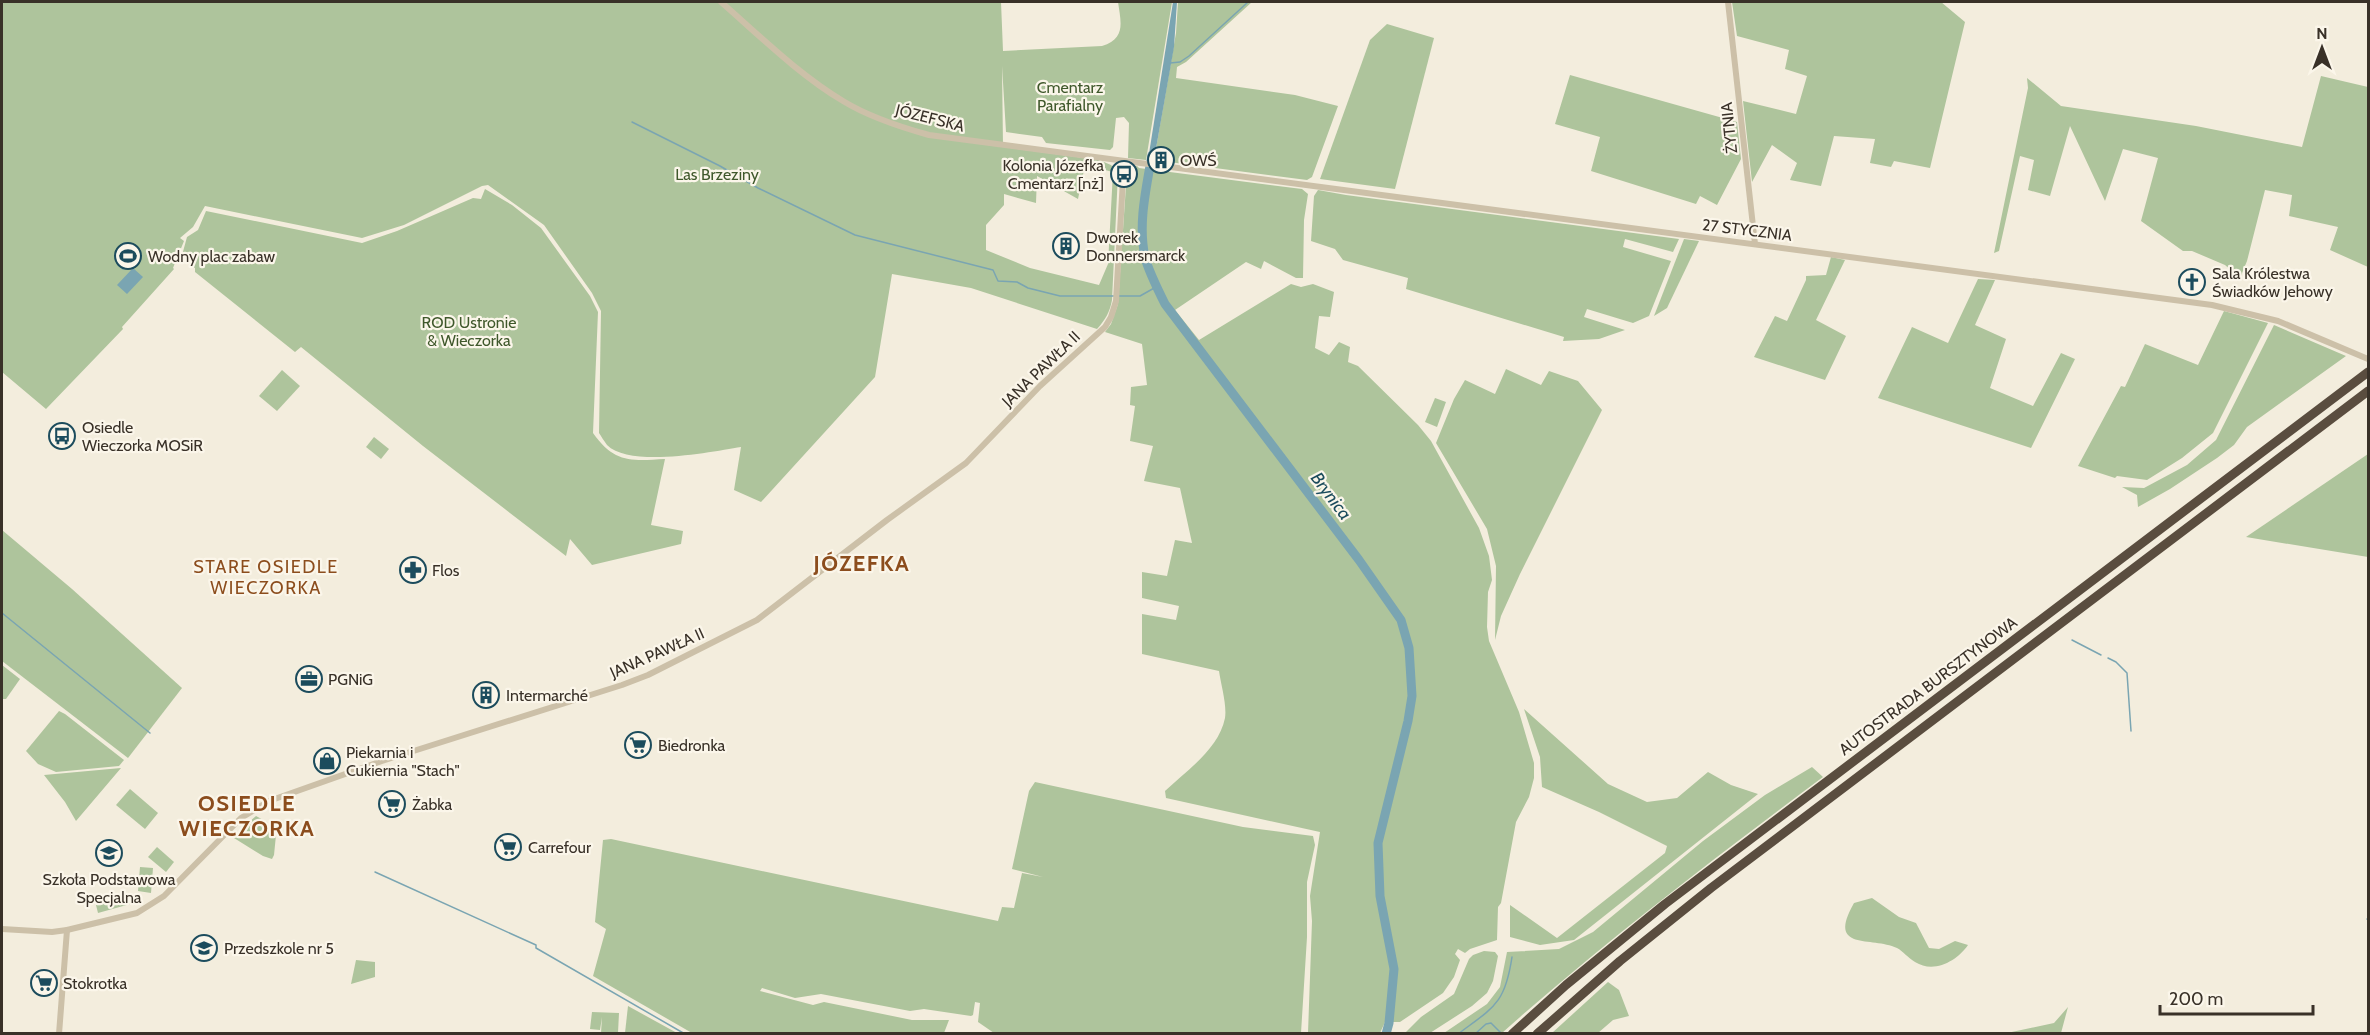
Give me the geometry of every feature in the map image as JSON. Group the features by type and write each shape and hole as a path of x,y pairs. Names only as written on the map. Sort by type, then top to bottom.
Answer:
{"highway":[{"name":"AUTOSTRADA BURSZTYNOWA","path":"1512,1034 1605,952 1679,893 2368,372"},
{"name":"AUTOSTRADA BURSZTYNOWA","path":"1537,1034 1620,961 1719,882 2368,391"}],"street":[{"name":"JÓZEFSKA","path":"721,2 810,80 845,102 900,127 958,140 1138,164"},
{"name":"ŻYTNIA","path":"1728,2 1755,244"},
{"name":"JANA PAWŁA II","path":"2,929 52,932 67,930 121,918 151,906 164,896 241,818 269,801 375,763 615,688 648,675 745,627 966,463 1040,386 1105,327 1116,301 1124,162"},
{"name":"27 STYCZNIA","path":"1138,164 2227,308 2278,321 2368,359"},
{"path":"58,1034 67,930"}],"green space":[{"name":"Las Brzeziny","path":"2,2 1001,2 1003,51 1102,46 1115,39 1120,29 1118,2 1172,2 1146,160 1128,158 1129,123 1124,117 1116,118 1113,147 1110,150 1046,143 1042,137 1006,132 1002,66 1003,147 1099,160 1111,165 1118,173 1112,300 1100,326 1097,329 971,288 892,274 875,377 761,502 734,490 741,447 691,455 652,457 618,452 607,445 599,433 601,311 592,293 544,225 488,185 404,225 362,238 205,206 193,227 180,238 184,241 174,269 122,327 123,329 46,409 2,372","holes":["1085,165 1113,172 1108,264 1099,285 1030,268 986,250 986,225 1004,205 1004,194 1036,203 1037,176 1078,199"]},
{"path":"1178,2 1252,2 1186,62 1177,67 1176,78 1295,95 1338,106 1312,177 1307,180 1154,160 1176,33"},
{"path":"1732,2 1941,2 1965,22 1930,168 1894,161 1891,167 1870,163 1875,139 1834,136 1821,186 1790,180 1797,163 1772,145 1752,182 1743,101 1796,114 1807,76 1785,69 1789,50 1737,36"},
{"path":"1387,24 1434,38 1395,189 1320,179 1370,40"},
{"path":"1570,75 1737,122 1741,159 1717,205 1700,196 1696,204 1591,171 1600,137 1555,124"},
{"path":"2321,76 2368,87 2368,267 2330,250 2338,227 2289,216 2292,195 2265,190 2247,261 2240,278 2225,265 2192,251 2183,251 2141,221 2158,158 2123,149 2105,201 2070,126 2050,196 2028,190 2034,160 2020,156 1999,251 1994,253 2028,88 2027,78 2061,106 2196,126 2302,147"},
{"path":"1137,166 1302,189 1308,194 1304,220 1303,278 1296,278 1264,261 1261,269 1246,262 1175,310 1199,340 1291,284 1301,287 1313,284 1334,292 1330,317 1319,316 1315,348 1329,355 1339,342 1350,347 1348,362 1358,366 1418,425 1431,441 1479,528 1489,556 1492,580 1488,592 1489,641 1519,712 1534,763 1534,778 1529,797 1516,822 1501,903 1498,907 1497,940 1470,949 1465,953 1458,949 1455,954 1460,960 1454,977 1443,993 1400,1022 1385,1022 1380,1033 1308,1033 1312,921 1310,896 1320,832 1166,798 1165,791 1201,759 1216,740 1225,718 1225,707 1219,671 1142,654 1142,614 1176,620 1179,606 1142,598 1142,572 1167,576 1175,540 1192,543 1180,488 1144,481 1153,446 1130,441 1135,406 1130,405 1131,387 1147,385 1142,344 1105,332 1111,324 1118,304 1127,171 1130,167"},
{"name":"ROD Ustronie & Wieczorka","path":"485,189 512,205 541,228 590,296 598,312 593,433 608,450 624,458 665,459 651,525 683,531 681,544 592,565 570,539 566,556 423,446 301,347 295,352 195,272 195,268 181,259 187,237 198,230 206,211 362,243 397,231 473,198 481,199"},
{"path":"1318,190 1679,239 1673,252 1625,239 1623,247 1671,261 1649,316 1633,323 1587,309 1584,317 1625,330 1599,339 1563,341 1564,337 1406,289 1408,278 1343,260 1335,249 1311,241 1314,196"},
{"path":"1684,239 1699,241 1667,308 1654,316"},
{"path":"1831,257 1845,260 1816,320 1846,336 1825,380 1754,357 1775,316 1787,321 1806,276 1826,275"},
{"path":"1978,279 1995,280 1975,325 2006,339 1990,388 2033,406 2061,353 2075,359 2031,448 1878,398 1912,327 1948,343"},
{"path":"2224,311 2268,323 2213,433 2182,458 2147,480 2117,476 2115,478 2078,466 2121,386 2125,387 2145,344 2198,365"},
{"path":"2274,325 2346,356 2247,427 2234,445 2217,458 2138,507 2137,495 2122,487 2144,488 2187,465 2216,440"},
{"path":"1506,369 1541,385 1549,371 1578,381 1602,410 1520,574 1501,616 1495,640 1496,566 1487,529 1436,443 1454,399 1465,380 1495,394"},
{"path":"282,370 300,386 277,411 259,396"},
{"path":"1435,398 1446,402 1437,427 1425,422"},
{"path":"374,437 389,449 381,459 366,447"},
{"path":"2368,454 2368,557 2246,537"},
{"path":"2,530 72,589 182,688 128,758 2,661"},
{"path":"2,665 20,679 6,699 2,699"},
{"path":"1524,709 1608,784 1647,802 1677,798 1708,772 1731,785 1758,794 1574,940 1540,945 1510,937 1510,905 1557,938 1665,853 1667,846 1542,787 1540,757"},
{"path":"59,711 124,760 119,766 56,772 38,764 26,751"},
{"path":"1812,767 1823,777 1660,902 1502,1033 1444,1033 1487,1004 1500,987 1507,952 1559,949 1593,932 1703,841 1765,795"},
{"path":"121,768 76,821 65,802 44,775"},
{"path":"1035,782 1243,827 1313,836 1315,845 1307,882 1307,937 1301,1033 994,1033 978,1022 980,1003 975,1002 971,1016 924,1009 910,1011 821,994 795,998 762,988 760,991 813,1005 824,1002 912,1020 949,1020 944,1033 692,1033 593,976 606,929 595,922 603,840 611,839 998,921 1002,907 1014,908 1022,873 1043,877 1012,869 1029,791"},
{"path":"130,789 158,813 145,829 116,805"},
{"path":"256,816 267,822 271,832 276,835 272,859 234,838"},
{"path":"157,847 174,862 166,872 148,857"},
{"path":"140,867 153,868 151,893 138,891"},
{"path":"1872,898 1899,917 1916,923 1929,948 1939,949 1955,941 1968,945 1951,961 1930,967 1915,962 1897,948 1849,936 1845,929 1854,903"},
{"path":"115,899 141,901 98,913 96,905"},
{"path":"1484,951 1495,952 1498,956 1493,981 1487,993 1472,1006 1430,1033 1405,1033 1421,1017 1454,994 1469,959"},
{"path":"356,960 375,962 375,977 351,984"},
{"path":"1608,982 1619,990 1629,1016 1613,1020 1598,1033 1552,1033"},
{"path":"628,1006 677,1033 625,1033"},
{"path":"2068,1007 2061,1033 2007,1033 2054,1023"},
{"path":"592,1012 619,1013 618,1033 601,1033 602,1017 600,1030 590,1029"}],"water":[{"path":"1173,2 1177,2 1174,47 1154,160 1148,160"},
{"name":"Wodny plac zabaw","path":"124,242 137,254 123,270 117,265 123,258 115,251"},
{"path":"133,268 143,277 127,294 117,285"}],"waterway":[{"path":"1170,63 1180,62 1189,56 1248,2"},
{"path":"632,122 720,166 758,188 855,235 993,270 998,281 1017,282 1028,288 1060,296 1114,296"},
{"name":"Brynica","path":"1152,155 1143,208 1143,248 1150,272 1165,304 1359,560 1401,620 1409,648 1412,696 1378,843 1380,896 1394,969 1386,1034"},
{"path":"1119,296 1140,296 1156,287"},
{"path":"2,613 150,733"},
{"path":"2072,640 2101,655"},
{"path":"2108,658 2116,662 2127,673 2131,731"},
{"path":"375,872 536,945 536,948 685,1034"},
{"path":"1458,1034 1496,1003 1506,985 1512,957"},
{"path":"1475,1034 1486,1024 1491,1023 1502,1034"}],"place":[{"name":"OWŚ","path":"1161,160"},
{"name":"Kolonia Józefka Cmentarz [nż]","path":"1124,174"},
{"name":"Dworek Donnersmarck","path":"1066,246"},
{"name":"Wodny plac zabaw","path":"128,256"},
{"name":"Sala Królestwa Świadków Jehowy","path":"2192,282"},
{"name":"Osiedle Wieczorka MOSiR","path":"62,436"},
{"name":"Flos","path":"413,570"},
{"name":"PGNiG","path":"309,679"},
{"name":"Intermarché","path":"486,695"},
{"name":"Biedronka","path":"638,745"},
{"name":"Piekarnia i Cukiernia \"Stach\"","path":"327,761"},
{"name":"Żabka","path":"392,804"},
{"name":"Carrefour","path":"508,847"},
{"name":"Szkoła Podstawowa Specjalna","path":"109,853"},
{"name":"Przedszkole nr 5","path":"204,948"},
{"name":"Stokrotka","path":"44,983"}],"district":[{"name":"JÓZEFKA","path":"862,563"},
{"name":"STARE OSIEDLE WIECZORKA","path":"266,577"},
{"name":"OSIEDLE WIECZORKA","path":"247,816"}],"park label":[{"name":"Cmentarz Parafialny","path":"1070,96"}]}
